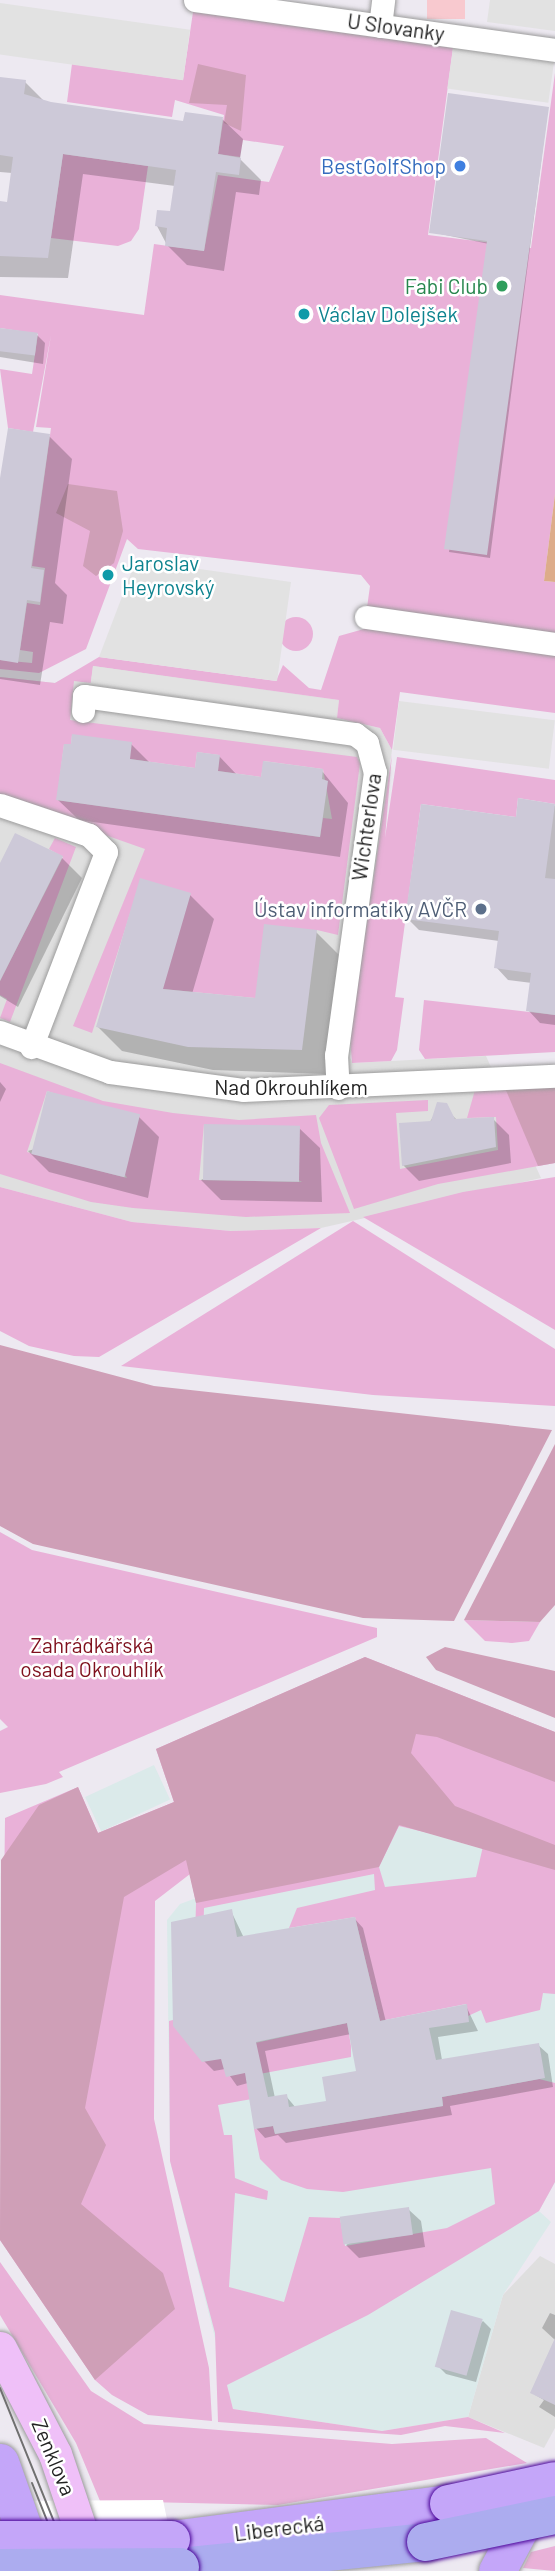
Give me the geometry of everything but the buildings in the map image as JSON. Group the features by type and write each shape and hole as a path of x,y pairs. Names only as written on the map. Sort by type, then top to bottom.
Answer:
{"highway":[{"name":"Liberecká","path":"0,2568 175,2553 426,2542 555,2515"}],"main road":[{"name":"Zenklova","path":"0,2348 55,2454 94,2571"},
{"path":"0,2462 38,2571"},
{"path":"497,2571 555,2462"},
{"name":"Liberecká","path":"0,2539 175,2553 448,2503 555,2480"}],"street":[{"name":"U Slovanky","path":"195,0 555,50"},
{"path":"380,26 383,0"},
{"path":"366,617 555,645"},
{"name":"Wichterlova","path":"83,711 85,696 355,734 367,743 375,772 336,1055 338,1088"},
{"path":"0,805 89,835 106,852 32,1046"},
{"name":"Nad Okrouhlíkem","path":"0,1031 32,1046 110,1072 177,1085 338,1088 555,1076"}],"shaded area":[{"path":"427,0 465,0 465,19 427,19"},
{"path":"490,0 555,0 555,31 487,22"},
{"path":"0,3 190,30 183,80 0,55"},
{"path":"453,48 554,62 548,103 447,89"},
{"path":"198,64 246,75 241,131 224,123 227,105 189,103"},
{"path":"68,484 117,491 123,531 114,563 96,576 83,566 90,531 56,513"},
{"path":"555,494 555,582 544,581"},
{"path":"136,560 291,582 277,681 99,657"},
{"path":"91,665 339,700 337,718 380,728 392,750 350,1058 353,1063 486,1056 541,1178 321,1228 231,1231 132,1222 0,1187 0,677 55,683"},
{"path":"93,666 339,701 336,717 91,683"},
{"path":"399,701 555,720 549,769 393,750"},
{"path":"555,1086 555,1163 538,1166 505,1088"},
{"path":"0,1345 154,1386 552,1430 454,1621 363,1618 33,1544 0,1526"},
{"path":"555,1444 555,1605 540,1622 464,1620"},
{"path":"445,1647 555,1671 555,1718 436,1670 426,1657"},
{"path":"365,1657 555,1732 555,1782 437,1737 416,1734 411,1753 455,1806 555,1845 555,1870 399,1825 379,1867 196,1903 186,1860 124,1897 85,2108 106,2145 81,2204 163,2273 175,2309 95,2380 0,2240 1,1860 39,1805 78,1787 98,1833 174,1802 156,1749"},
{"path":"154,1765 170,1799 101,1832 85,1797"},
{"path":"399,1825 555,1870 555,2182 539,2211 551,2222 503,2295 468,2417 382,2431 233,2409 170,2161 167,1920 180,1904"},
{"path":"540,2256 555,2264 555,2428 544,2448 468,2417 503,2295"}],"green space":[{"path":"193,12 453,48 428,235 531,248 555,73 555,494 544,581 555,582 555,713 400,692 392,750 380,728 337,718 339,700 93,666 91,683 74,681 70,720 357,757 360,763 338,935 317,930 255,998 163,989 141,879 92,1033 73,1026 145,849 0,798 0,677 55,683 99,657 276,681 283,665 309,688 321,690 339,636 364,629 370,586 361,575 138,549 127,539 86,649 39,673 0,669 0,660 32,663 33,652 20,650 27,603 40,605 45,568 32,566 51,428 36,427 51,335 33,432 8,428 0,369 32,374 38,334 0,328 0,295 144,315 154,244 204,251 218,175 269,182 284,146 243,140 240,157 218,154 224,115 175,100 172,117 67,102 72,64 183,80","holes":["72,735 130,759 195,768 197,752 219,755 218,771 261,777 264,761 323,769 332,819 323,818 320,837 57,800 64,744 71,744"]},
{"path":"63,154 148,166 139,229 131,241 118,246 51,238"},
{"path":"296,617 308,622 313,634 308,646 296,651 284,646 279,634 284,622"},
{"path":"392,754 385,838 397,757 555,780 555,804 518,798 516,817 421,804 395,997 404,998 397,1050 391,1061 352,1063 350,1037"},
{"path":"55,838 76,847 10,1022 0,1018 7,999 0,995 0,981 63,857 49,849"},
{"path":"424,1000 555,1015 555,1052 425,1059 419,1050"},
{"path":"0,1063 103,1101 173,1113 239,1120 316,1115 321,1143 350,1213 246,1217 133,1208 91,1202 0,1174","holes":["47,1091 86,1104 127,1178 27,1152","204,1124 302,1182 199,1180"]},
{"path":"555,1085 555,1163 438,1184 354,1209 319,1118 329,1105 428,1100 428,1111 396,1113 400,1169 498,1150 496,1117 467,1118 475,1090"},
{"path":"555,1177 555,1330 363,1217 463,1192"},
{"path":"0,1187 132,1222 231,1231 321,1228 99,1357 74,1356 29,1346 0,1331"},
{"path":"353,1221 555,1349 555,1406 373,1395 121,1366"},
{"name":"Zahrádkářská osada Okrouhlík","path":"0,1532 32,1550 377,1628 377,1637 59,1772 63,1777 46,1784 0,1793 0,1731 8,1727 0,1719"},
{"path":"464,1620 540,1622 529,1641 512,1643 485,1641"},
{"path":"365,1657 555,1732 555,1994 543,1993 540,2010 486,2023 481,2010 468,2016 466,2004 380,2021 355,1917 289,1928 297,1908 375,1890 374,1874 204,1908 200,2055 347,2023 351,2046 351,2057 249,2076 263,2097 218,2105 224,2135 232,2135 235,2178 268,2191 267,2200 235,2193 229,2287 284,2302 309,2217 340,2218 345,2246 447,2228 495,2204 491,2168 343,2192 307,2189 281,2180 260,2159 254,2129 273,2126 275,2134 443,2106 442,2097 539,2079 555,2083 555,2182 539,2211 368,2315 227,2385 233,2409 382,2431 468,2417 505,2433 445,2426 401,2435 218,2422 215,2333 170,2161 169,2021 193,2015 196,1903 190,1874 155,1901 154,2119 209,2368 212,2421 148,2415 112,2395 95,2380 0,2240 5,1818 78,1787 98,1833 174,1802 156,1749","holes":["399,1826 483,1846 476,1877 385,1887 379,1867"]},
{"path":"0,2262 91,2391 144,2424 392,2444 486,2438 527,2463 278,2505 100,2501 76,2443 0,2315"},
{"path":"555,2546 555,2571 523,2568 531,2552"}],"pier":[{"path":"163,2500 171,2539 0,2551 0,2501"}],"tram line":[{"path":"0,2388 74,2571"},
{"path":"32,2483 50,2528"}],"place":[{"name":"BestGolfShop","path":"460,166"},
{"name":"Fabi Club","path":"502,286"},
{"name":"Václav Dolejšek","path":"304,314"},
{"name":"Jaroslav Heyrovský","path":"108,575"},
{"name":"Ústav informatiky AVČR","path":"481,909"}]}
